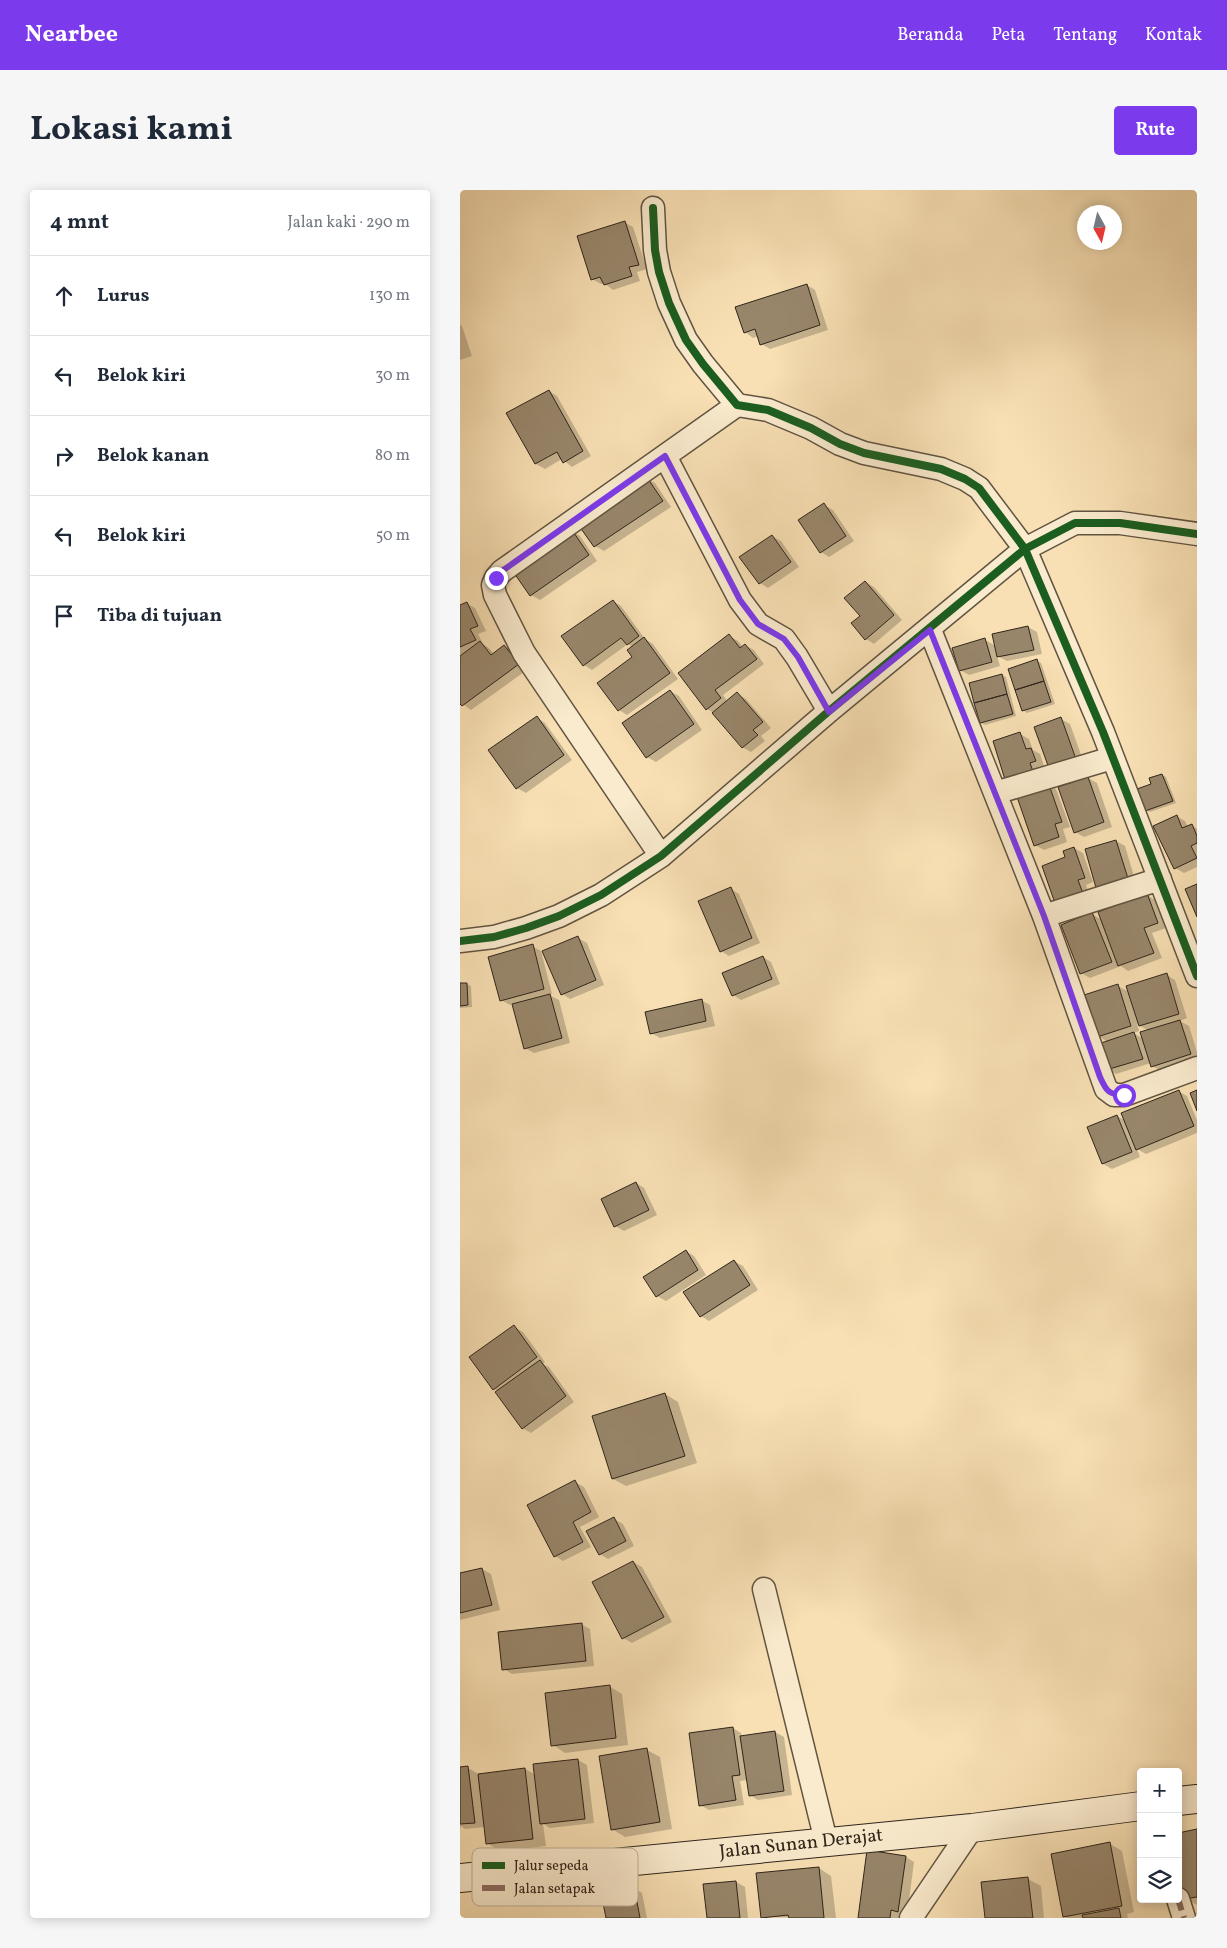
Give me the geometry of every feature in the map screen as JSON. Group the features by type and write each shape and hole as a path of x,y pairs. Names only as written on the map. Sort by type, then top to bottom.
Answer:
{"street":[{"path":"654,208 655,250 659,272 669,303 686,340 737,405 768,410 811,428 840,444 864,453 940,469 965,479 979,488 1025,550 1112,758 1197,976"},
{"path":"661,856 524,652 499,605 494,585 496,578 502,571 737,405"},
{"path":"665,456 740,600 758,624 784,639 798,657 829,712"},
{"path":"460,941 494,937 559,916 602,895 661,856 829,712 1025,550 1075,523 1120,523 1197,534"},
{"path":"930,630 1044,916 1106,1090 1114,1095 1124,1095 1197,1068"},
{"path":"995,793 1112,758"},
{"path":"1044,916 1160,879"},
{"path":"764,1589 826,1841"},
{"path":"1182,1801 1197,1799"},
{"name":"Jalan Sunan Derajat","path":"638,1860 972,1828 1137,1807"},
{"path":"911,1918 972,1828"},
{"path":"1179,1903 1184,1918"}],"building":[{"path":"625,221 639,265 629,267 632,276 604,285 600,277 591,280 577,236"},
{"path":"807,284 820,325 760,345 755,329 744,333 735,307"},
{"path":"549,390 583,451 563,463 557,452 535,464 506,413"},
{"path":"646,476 663,501 594,547 577,523"},
{"path":"824,503 846,536 820,553 798,520"},
{"path":"572,530 589,555 530,596 512,570"},
{"path":"772,535 791,562 759,584 739,557"},
{"path":"865,581 894,615 865,640 851,623 860,616 844,598"},
{"path":"613,600 639,636 627,645 621,638 583,666 561,636"},
{"path":"467,602 478,626 470,629 476,640 460,647 460,605"},
{"path":"1028,626 1034,650 997,657 992,634"},
{"path":"729,634 740,648 745,644 757,659 715,690 721,698 706,710 678,673"},
{"path":"644,637 670,673 618,711 597,683 632,657 627,650"},
{"path":"985,638 992,662 959,671 952,648"},
{"path":"480,641 491,655 504,645 519,664 462,706 460,704 460,656"},
{"path":"1037,659 1044,681 1015,690 1008,669"},
{"path":"1002,674 1007,694 974,703 969,683"},
{"path":"1044,681 1051,702 1022,711 1015,690"},
{"path":"670,690 694,724 646,758 622,723"},
{"path":"737,692 763,722 753,730 758,735 742,748 712,713"},
{"path":"1007,694 1013,714 980,723 974,703"},
{"path":"537,716 564,755 516,789 488,750"},
{"path":"1061,717 1077,762 1050,771 1034,727"},
{"path":"1020,732 1026,749 1031,748 1036,761 1030,763 1035,777 1007,786 993,741"},
{"path":"1162,774 1173,801 1145,811 1137,789 1151,784 1149,778"},
{"path":"1088,777 1104,822 1074,833 1058,787"},
{"path":"1048,782 1062,822 1055,824 1059,837 1034,846 1016,794"},
{"path":"1177,815 1182,828 1192,824 1197,836 1197,843 1191,846 1197,858 1174,869 1153,826"},
{"path":"1116,840 1130,885 1098,895 1085,849"},
{"path":"1074,847 1085,878 1078,880 1085,899 1057,909 1042,866 1065,857 1063,851"},
{"path":"1197,884 1197,917 1185,889"},
{"path":"731,887 752,938 720,952 698,901"},
{"path":"1147,893 1158,923 1144,928 1154,953 1118,966 1098,912"},
{"path":"1092,912 1112,962 1080,974 1061,925"},
{"path":"578,936 596,980 561,995 542,951"},
{"path":"533,944 544,989 500,1001 488,957"},
{"path":"763,956 772,979 732,996 722,973"},
{"path":"1167,973 1179,1014 1139,1026 1126,986"},
{"path":"460,983 467,983 468,1005 460,1006"},
{"path":"1118,984 1131,1026 1097,1037 1084,995"},
{"path":"550,994 562,1038 524,1049 512,1004"},
{"path":"702,999 706,1021 650,1034 645,1012"},
{"path":"1180,1020 1191,1054 1151,1067 1140,1032"},
{"path":"1134,1032 1143,1059 1106,1070 1098,1044"},
{"path":"1179,1090 1194,1126 1136,1150 1121,1113"},
{"path":"1197,1090 1197,1111 1190,1093"},
{"path":"1117,1115 1132,1152 1102,1164 1087,1127"},
{"path":"636,1182 649,1210 614,1227 601,1199"},
{"path":"686,1250 698,1270 656,1297 643,1277"},
{"path":"734,1260 750,1285 700,1317 683,1292"},
{"path":"514,1325 537,1357 493,1390 469,1357"},
{"path":"540,1360 566,1396 522,1429 495,1392"},
{"path":"665,1393 685,1456 612,1479 592,1416"},
{"path":"575,1480 591,1512 573,1522 583,1542 554,1557 527,1505"},
{"path":"614,1517 626,1541 599,1555 586,1531"},
{"path":"633,1561 664,1617 622,1639 592,1582"},
{"path":"482,1568 492,1605 460,1613 460,1573"},
{"path":"582,1623 586,1661 502,1670 498,1632"},
{"path":"610,1685 616,1738 551,1746 545,1693"},
{"path":"733,1727 740,1775 732,1776 736,1800 699,1806 689,1733"},
{"path":"775,1731 784,1791 749,1796 740,1736"},
{"path":"647,1748 660,1822 611,1830 599,1756"},
{"path":"578,1759 585,1819 540,1824 533,1764"},
{"path":"468,1766 475,1823 460,1824 460,1767"},
{"path":"525,1768 533,1839 486,1844 478,1774"},
{"path":"1197,1829 1197,1897 1184,1899 1182,1896 1182,1832"},
{"path":"1110,1842 1122,1906 1063,1917 1051,1854"},
{"path":"867,1850 906,1856 898,1912 891,1910 890,1918 858,1918"},
{"path":"819,1867 824,1918 789,1918 788,1915 761,1918 756,1873"},
{"path":"1028,1877 1033,1918 985,1918 981,1882"},
{"path":"736,1881 740,1918 707,1918 703,1884"},
{"path":"604,1906 638,1906 640,1918 606,1918"},
{"path":"1119,1908 1121,1918 1083,1918 1082,1915"}],"marked path":[{"path":"1179,1903 1184,1918"}],"cycle path":[{"path":"653,208 655,250 659,272 669,303 686,340 737,405 768,410 811,428 840,444 864,453 941,469 965,479 979,488 1025,549 1103,732 1197,976"},
{"path":"460,941 494,937 559,916 601,895 661,856 829,711 1025,549 1075,523 1120,523 1197,534"}],"route":[{"path":"496,578 502,571 665,456 740,600 758,624 784,639 798,657 829,712 930,630 1044,916 1100,1077 1106,1090 1114,1095 1124,1095"}]}
